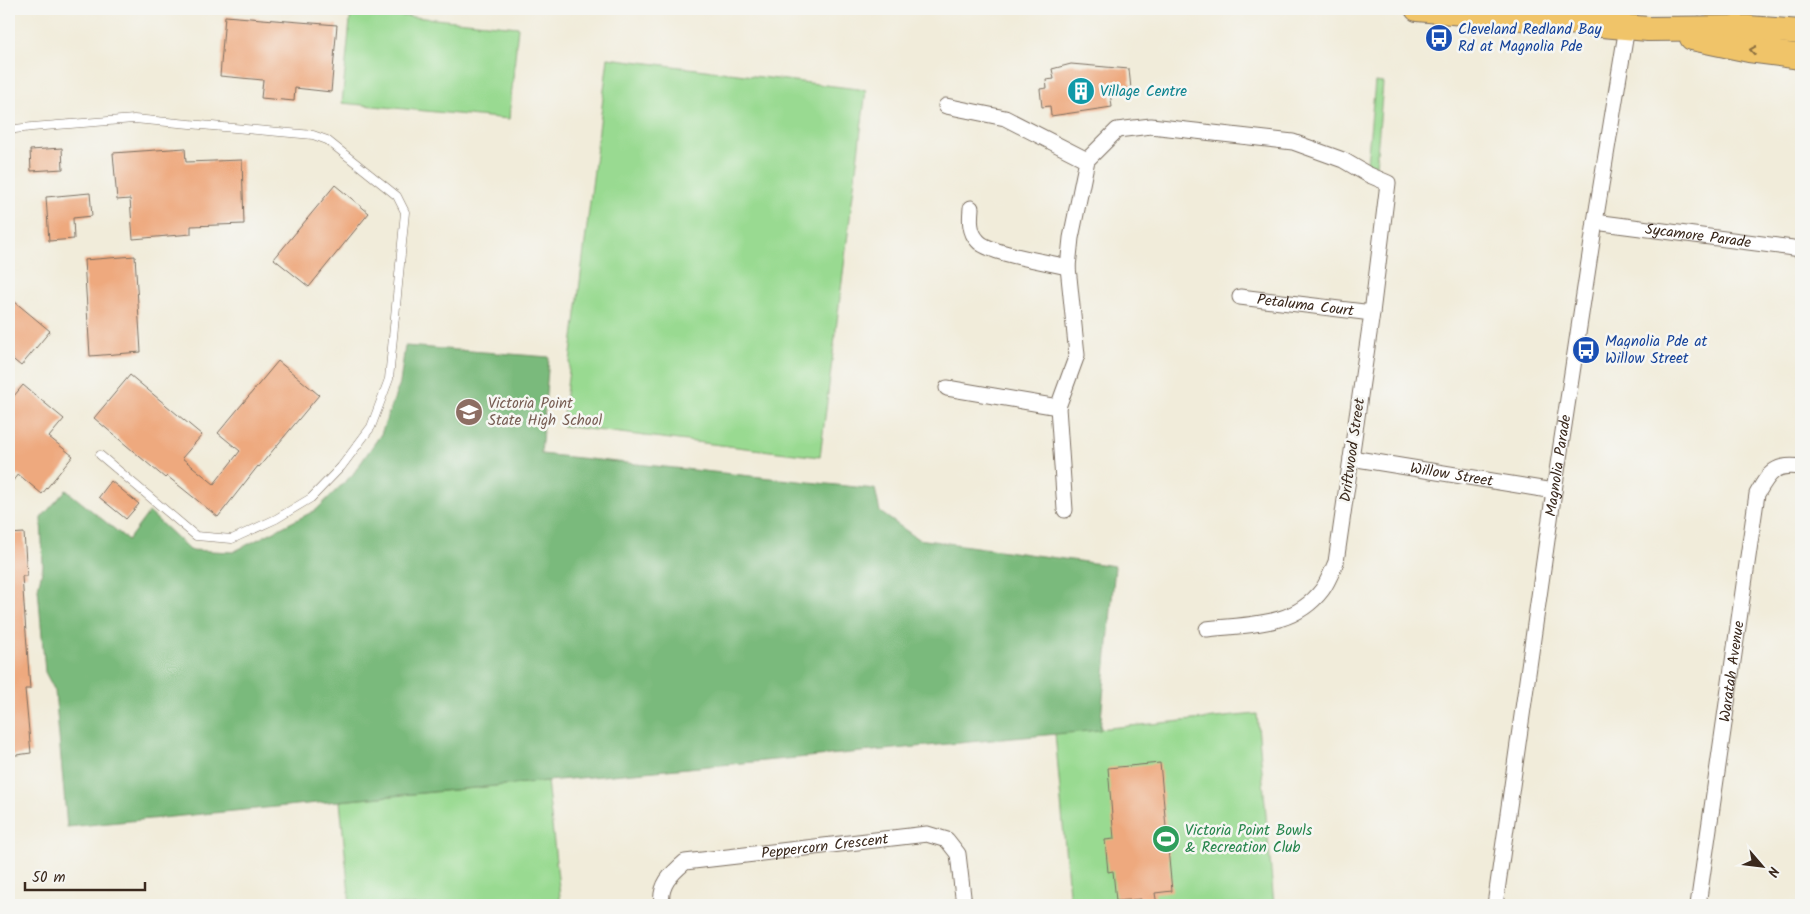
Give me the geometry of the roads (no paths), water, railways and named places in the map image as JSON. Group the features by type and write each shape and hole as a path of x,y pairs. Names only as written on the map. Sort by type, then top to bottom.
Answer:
{"highway":[{"path":"1417,9 1637,28 1748,28 1801,32"},
{"path":"1637,28 1749,50 1801,57"}],"street":[{"name":"Magnolia Parade","path":"1495,905 1554,491 1595,222 1637,28"},
{"path":"946,106 1005,118 1087,160 1071,238 1068,267 1077,355 1058,407 1065,510"},
{"name":"Driftwood Street","path":"1087,160 1117,130 1151,126 1294,142 1343,160 1367,174 1388,183 1372,313 1336,562 1322,589 1303,609 1275,622 1207,629"},
{"path":"971,208 970,225 978,241 992,250 1068,267"},
{"name":"Sycamore Parade","path":"1595,222 1801,249"},
{"name":"Petaluma Court","path":"1240,297 1372,313"},
{"path":"947,388 1058,407"},
{"name":"Willow Street","path":"1351,458 1554,491"},
{"name":"Waratah Avenue","path":"1698,905 1757,494 1769,474 1788,465 1801,467"},
{"name":"Peppercorn Crescent","path":"662,905 661,896 669,876 685,862 927,834 948,840 958,854 964,905"}],"lane":[{"path":"9,132 32,126 134,120 313,135 327,140 397,196 405,212 389,379 371,427 342,468 311,498 276,519 232,539 196,536 100,455"}],"place":[{"name":"Cleveland Redland Bay Rd at Magnolia Pde","path":"1439,38"},
{"name":"Village Centre","path":"1081,91"},
{"name":"Magnolia Pde at Willow Street","path":"1586,350"},
{"name":"Victoria Point State High School","path":"469,412"},
{"name":"Victoria Point Bowls & Recreation Club","path":"1166,839"}]}
